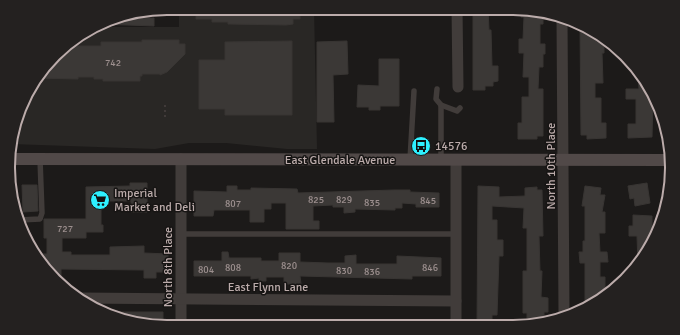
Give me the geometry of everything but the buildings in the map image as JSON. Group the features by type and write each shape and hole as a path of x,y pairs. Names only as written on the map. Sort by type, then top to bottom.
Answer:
{"main road":[{"name":"East Glendale Avenue","path":"15,159 665,160"}],"street":[{"path":"457,15 458,86"},
{"name":"North 10th Place","path":"562,23 564,311"},
{"name":"North 8th Place","path":"181,159 181,320"},
{"path":"456,160 456,320"},
{"name":"East Flynn Lane","path":"89,298 182,300 456,300"}],"lane":[{"path":"436,89 436,99 441,105 457,111 460,108"},
{"path":"410,160 414,92"},
{"path":"441,105 441,160"},
{"path":"24,220 40,219 42,213 40,159"},
{"path":"181,234 456,234"}],"path":[{"path":"165,105 165,117"}],"shaded area":[{"path":"179,15 314,15 317,149 287,149 226,143 189,143 155,149 17,144 23,118 35,91 53,67 67,53 91,35 109,27 179,27"}],"place":[{"name":"14576","path":"421,146"},
{"name":"Imperial Market and Deli","path":"100,200"}]}
